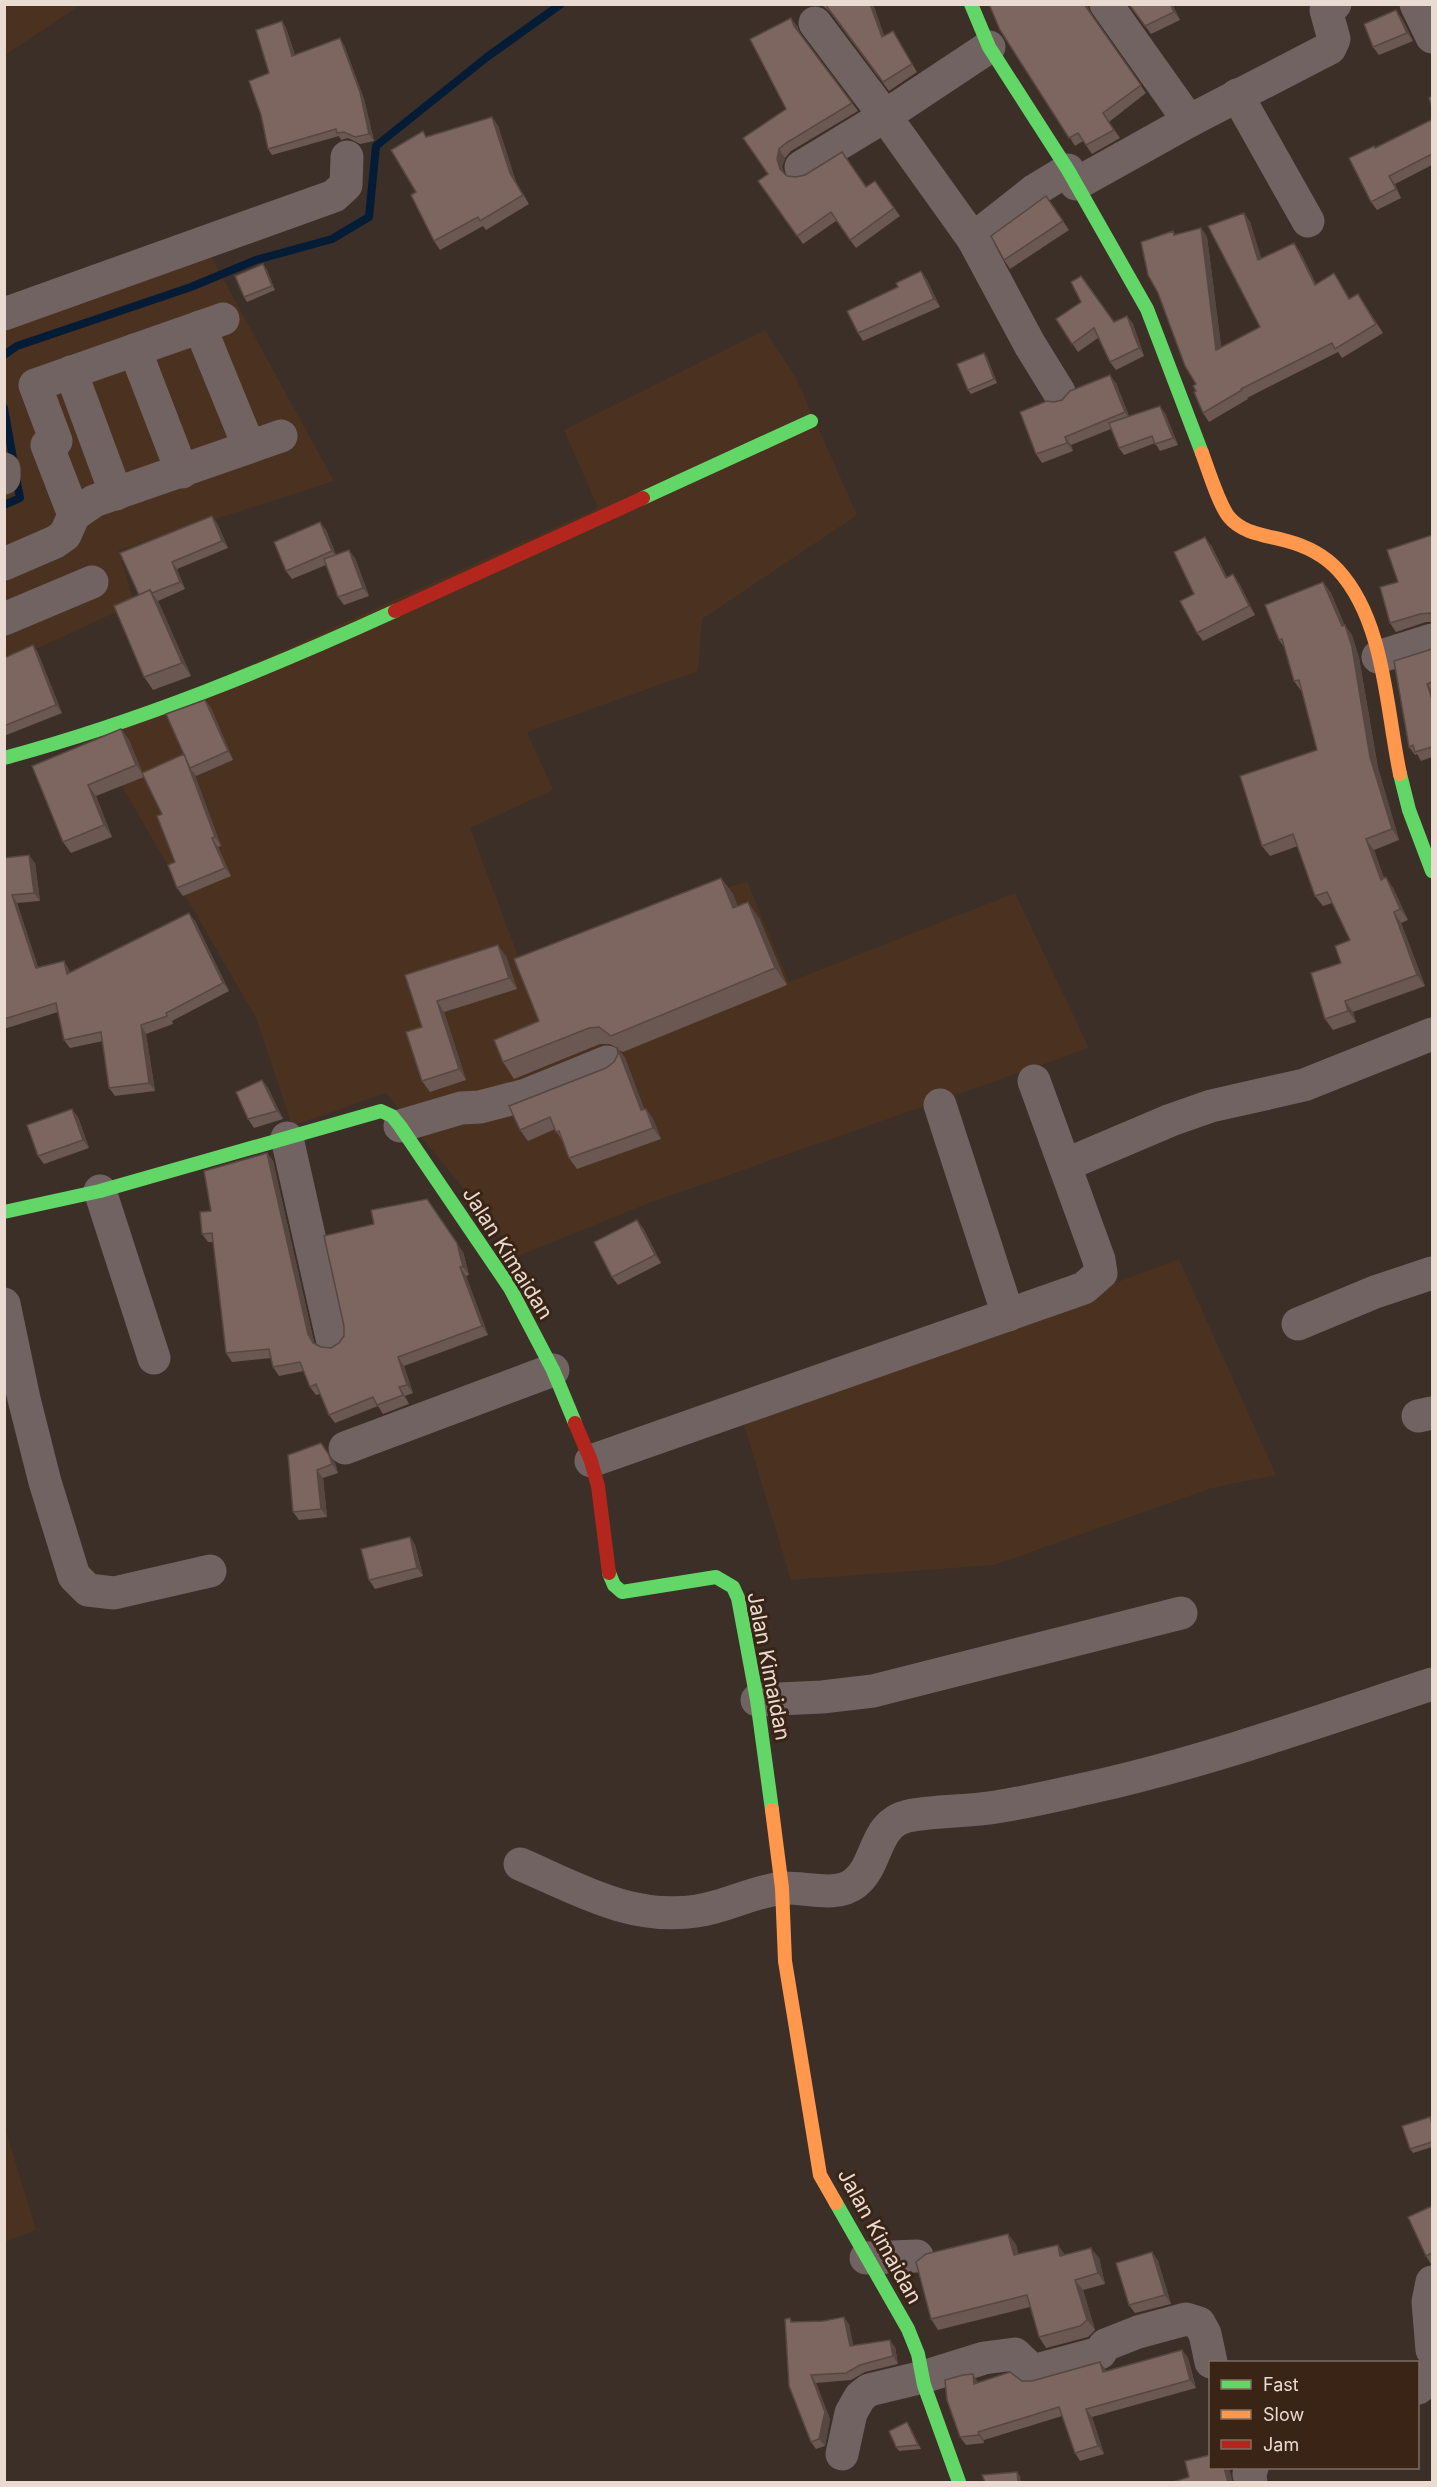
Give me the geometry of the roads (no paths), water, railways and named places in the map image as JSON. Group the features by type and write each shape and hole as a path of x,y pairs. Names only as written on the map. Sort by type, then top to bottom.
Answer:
{"street":[{"path":"971,4 989,47 1072,177 1147,309 1186,415 1227,515 1238,527 1251,534 1298,544 1324,557 1342,575 1365,615 1378,657 1403,791 1430,858"},
{"path":"1106,4 1189,121"},
{"path":"974,239 1035,190 1072,177 1189,121 1330,48 1334,39 1326,10 1335,4"},
{"path":"1416,4 1432,37"},
{"path":"815,23 974,239 1030,345 1059,392"},
{"path":"801,166 885,116 989,47"},
{"path":"1237,95 1308,221"},
{"path":"4,314 334,196 346,185 346,157"},
{"path":"74,515 47,445 56,441 23,390 211,323 249,447"},
{"path":"135,350 182,472"},
{"path":"70,372 116,494"},
{"path":"4,758 70,740 285,661 811,421"},
{"path":"4,564 55,542 65,535 74,515 94,501 281,436"},
{"path":"4,469 4,478"},
{"path":"4,619 92,582"},
{"path":"1378,657 1432,640"},
{"path":"1065,1165 1171,1120 1211,1106 1304,1085 1432,1034"},
{"path":"400,1126 461,1108 480,1107 526,1095 607,1062"},
{"path":"591,1461 1084,1288 1101,1273 1099,1260 1034,1081"},
{"path":"940,1105 1008,1315"},
{"name":"Jalan Kimaidan","path":"4,1212 100,1191 381,1111 392,1116 400,1126 510,1288 553,1370 591,1461 598,1486 609,1575 614,1585 622,1592 640,1591 716,1577 733,1587 738,1598 757,1700 782,1888 785,1960 820,2175 908,2329 959,2482"},
{"path":"287,1138 332,1338"},
{"path":"100,1191 154,1358"},
{"path":"1298,1324 1375,1292 1432,1273"},
{"path":"4,1304 26,1410 74,1576 88,1590 114,1593 210,1571"},
{"path":"345,1448 553,1370"},
{"path":"757,1700 822,1697 873,1691 1181,1613"},
{"path":"520,1864 615,1905 655,1913 698,1911 782,1888 840,1891 856,1882 865,1870 877,1842 890,1824 906,1816 995,1807 1095,1787 1256,1742 1432,1684"},
{"path":"866,2258 917,2256"},
{"path":"1432,2282 1428,2302 1432,2350"},
{"path":"842,2454 851,2413 860,2397 869,2390 923,2377 984,2358 1015,2354 1033,2371 1100,2353 1105,2345 1138,2332 1186,2319 1199,2323 1205,2334 1211,2361"},
{"path":"1419,2387 1430,2379 1432,2371"}],"waterway":[{"path":"4,355 17,346 191,287 256,260 332,239 369,217 376,146 487,57 561,4"},
{"path":"4,408 14,464"},
{"path":"4,505 20,498 16,477"}]}
